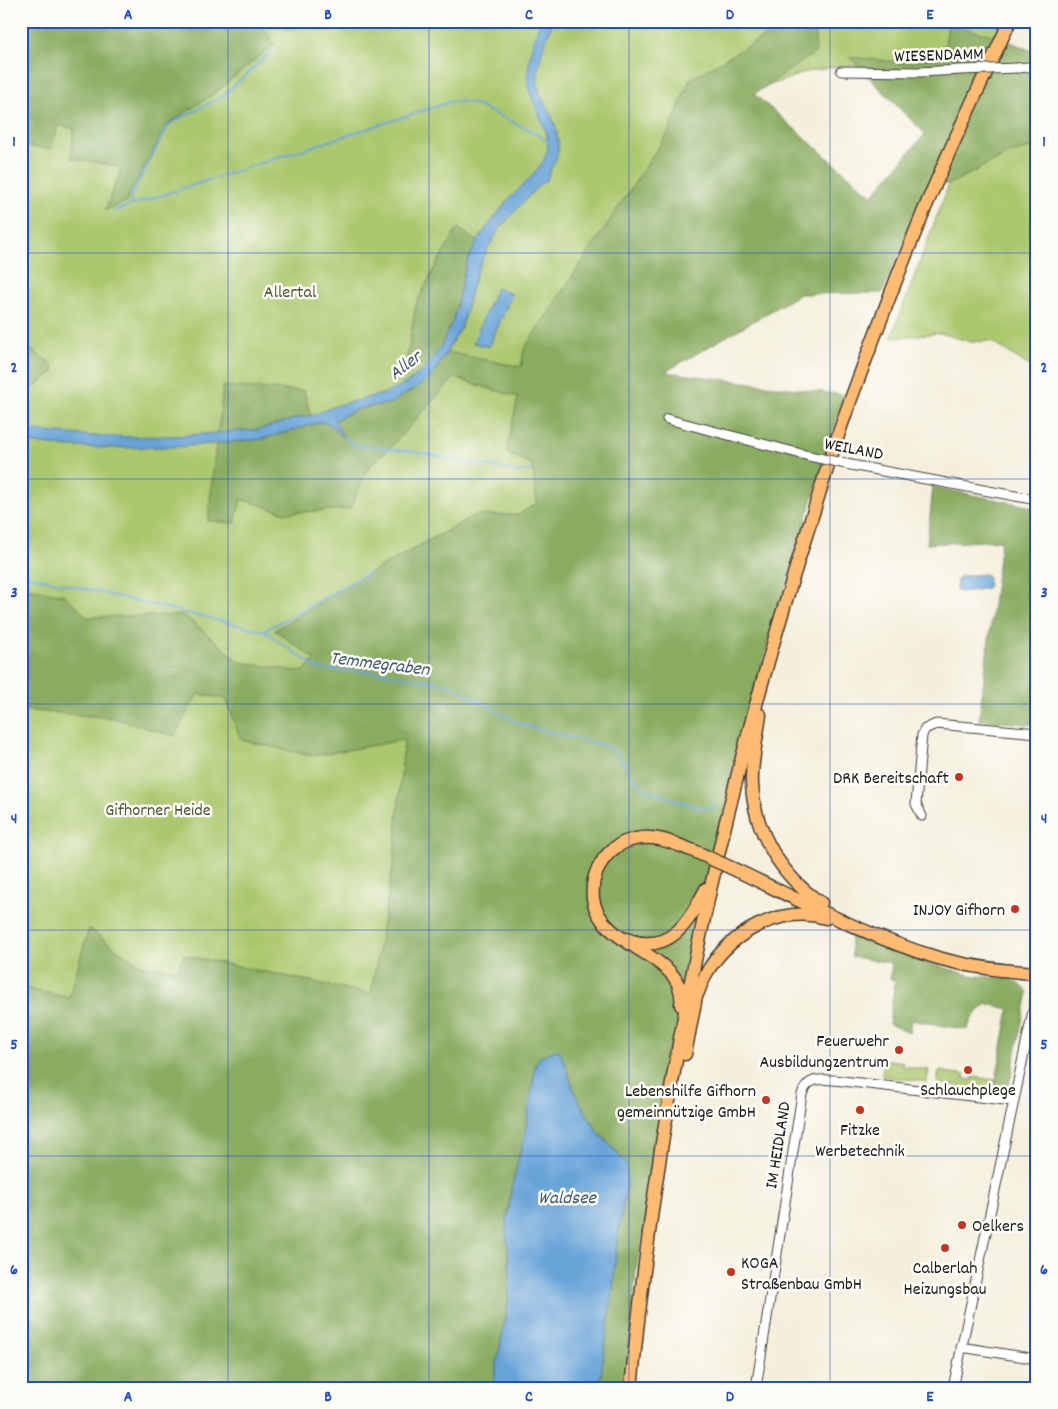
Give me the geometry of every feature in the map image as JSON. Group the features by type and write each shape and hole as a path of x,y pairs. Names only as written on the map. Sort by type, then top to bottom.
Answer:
{"highway":[{"path":"631,1388 648,1243 682,1023 713,875 734,787 781,614 846,415 895,284 943,166 1010,21"},
{"path":"638,1388 656,1236 676,1103 720,878 740,788 760,715 855,409 949,169 1016,21"},
{"path":"760,715 752,783 753,803 767,841 786,873 800,888 857,927"},
{"path":"682,1023 681,991 674,977 660,964 615,935 598,915 593,896 593,883 597,870 608,853 626,842 646,838 668,842 738,871 857,927 935,958 970,966 1037,973"},
{"path":"615,935 643,943 656,942 670,937 688,921 713,875"},
{"path":"696,997 708,972 721,954 742,936 769,921 798,915 814,915 857,927"}],"street":[{"name":"WIESENDAMM","path":"841,72 919,72 1037,66"},
{"name":"WEILAND","path":"667,419 809,456 1037,500"},
{"path":"922,816 916,804 922,735 925,729 936,724 1037,733"},
{"path":"953,1388 1037,992"},
{"name":"IM HEIDLAND","path":"756,1388 802,1094 805,1085 814,1080 834,1080 1013,1101"},
{"path":"961,1347 1037,1359"}],"green space":[{"name":"Allertal","path":"21,21 1004,21 985,65 841,66 806,72 704,110 556,506 414,721 394,859 371,994 183,955 178,970 69,999 21,987"},
{"path":"21,21 258,21 275,44 212,95 168,124 127,202 105,210 121,170 116,166 71,158 74,129 58,125 52,149 21,146"},
{"path":"278,21 298,21 295,27 287,31"},
{"path":"791,21 814,21 816,52 754,94 872,196 925,134 849,57 911,63 944,53 948,24 996,36 1037,53 1037,147 1012,152 949,184 929,185 882,293 800,294 665,372 844,395 737,747 636,1269 626,1388 599,1388 613,1289 617,1241 627,1182 618,1153 597,1131 576,1096 560,1051 536,1063 525,1133 512,1186 506,1226 510,1277 508,1304 494,1379 496,1388 21,1388 21,987 69,998 89,928 141,965 178,970 183,955 371,994 394,859 404,740 312,756 241,740 226,699 198,694 174,736 113,718 21,710 21,587 65,595 87,617 184,615 240,662 303,672 315,659 275,630 350,584 475,515 518,515 537,503 532,464 506,453 518,397 454,378 389,449 369,466 350,509 286,513 241,499 235,523 208,521 216,443 263,439 321,422 328,423 343,435 333,421 357,409 391,403 432,376 447,352 521,367 524,349 668,133 690,79"},
{"path":"1037,147 1037,369 991,341 971,342 940,333 891,338 949,184 1012,152"},
{"path":"458,228 477,242 466,264 454,318 441,346 428,366 406,362 416,304"},
{"path":"21,343 52,364 55,371 30,390 21,385"},
{"path":"223,386 304,391 311,416 304,416 258,430 218,433"},
{"path":"933,487 1037,508 1037,725 979,720 1001,540 927,544"},
{"path":"850,933 929,963 969,975 1010,979 1021,985 1028,992 1009,1086 994,1091 1009,1009 987,1004 972,1018 968,1030 911,1020 909,1033 889,1024 895,980 890,979 892,963 852,957"},
{"path":"884,1059 903,1062 902,1066 929,1070 927,1082 882,1076"},
{"path":"939,1071 965,1075 964,1079 972,1080 973,1077 996,1080 994,1091 937,1083"}],"water":[{"path":"540,21 553,21 539,63 538,81 541,97 552,117 557,132 558,149 556,159 547,180 540,184 500,228 488,248 476,274 461,328 432,376 421,385 391,403 357,409 334,420 344,438 328,423 321,422 263,439 177,447 70,447 21,442 21,430 108,437 175,436 258,430 304,416 311,416 338,405 386,393 408,382 428,366 441,346 454,318 466,264 477,242 509,199 543,162 548,149 547,135 529,90 527,75 532,46"},
{"path":"496,288 512,294 489,347 473,343"},
{"path":"987,575 989,586 985,589 959,592 956,590 957,579 961,576"},
{"name":"Waldsee","path":"556,1050 560,1051 576,1096 597,1131 626,1163 627,1182 617,1241 613,1289 599,1388 496,1388 494,1379 508,1304 510,1277 506,1226 512,1186 525,1133 536,1063 541,1056"}],"waterway":[{"path":"131,205 131,196 167,128 173,122 222,97 272,51"},
{"path":"113,211 450,102 461,101 476,105 530,130 549,142"},
{"path":"344,437 353,445 416,452 520,472 531,470"},
{"path":"264,631 369,573"},
{"name":"Temmegraben","path":"21,574 264,631 318,669 382,673 450,685 522,725 612,748 644,789 702,809 716,805"}],"place":[{"name":"DRK Bereitschaft","path":"959,777"},
{"name":"INJOY Gifhorn","path":"1015,909"},
{"name":"Feuerwehr Ausbildungzentrum","path":"899,1050"},
{"name":"Schlauchplege","path":"968,1070"},
{"name":"Lebenshilfe Gifhorn gemeinnützige GmbH","path":"766,1100"},
{"name":"Fitzke Werbetechnik","path":"860,1110"},
{"name":"Oelkers","path":"962,1225"},
{"name":"Calberlah Heizungsbau","path":"945,1248"},
{"name":"KOGA Straßenbau GmbH","path":"731,1272"}],"water label":[{"name":"Aller","path":"404,364"}],"park label":[{"name":"Gifhorner Heide","path":"158,809"}]}
